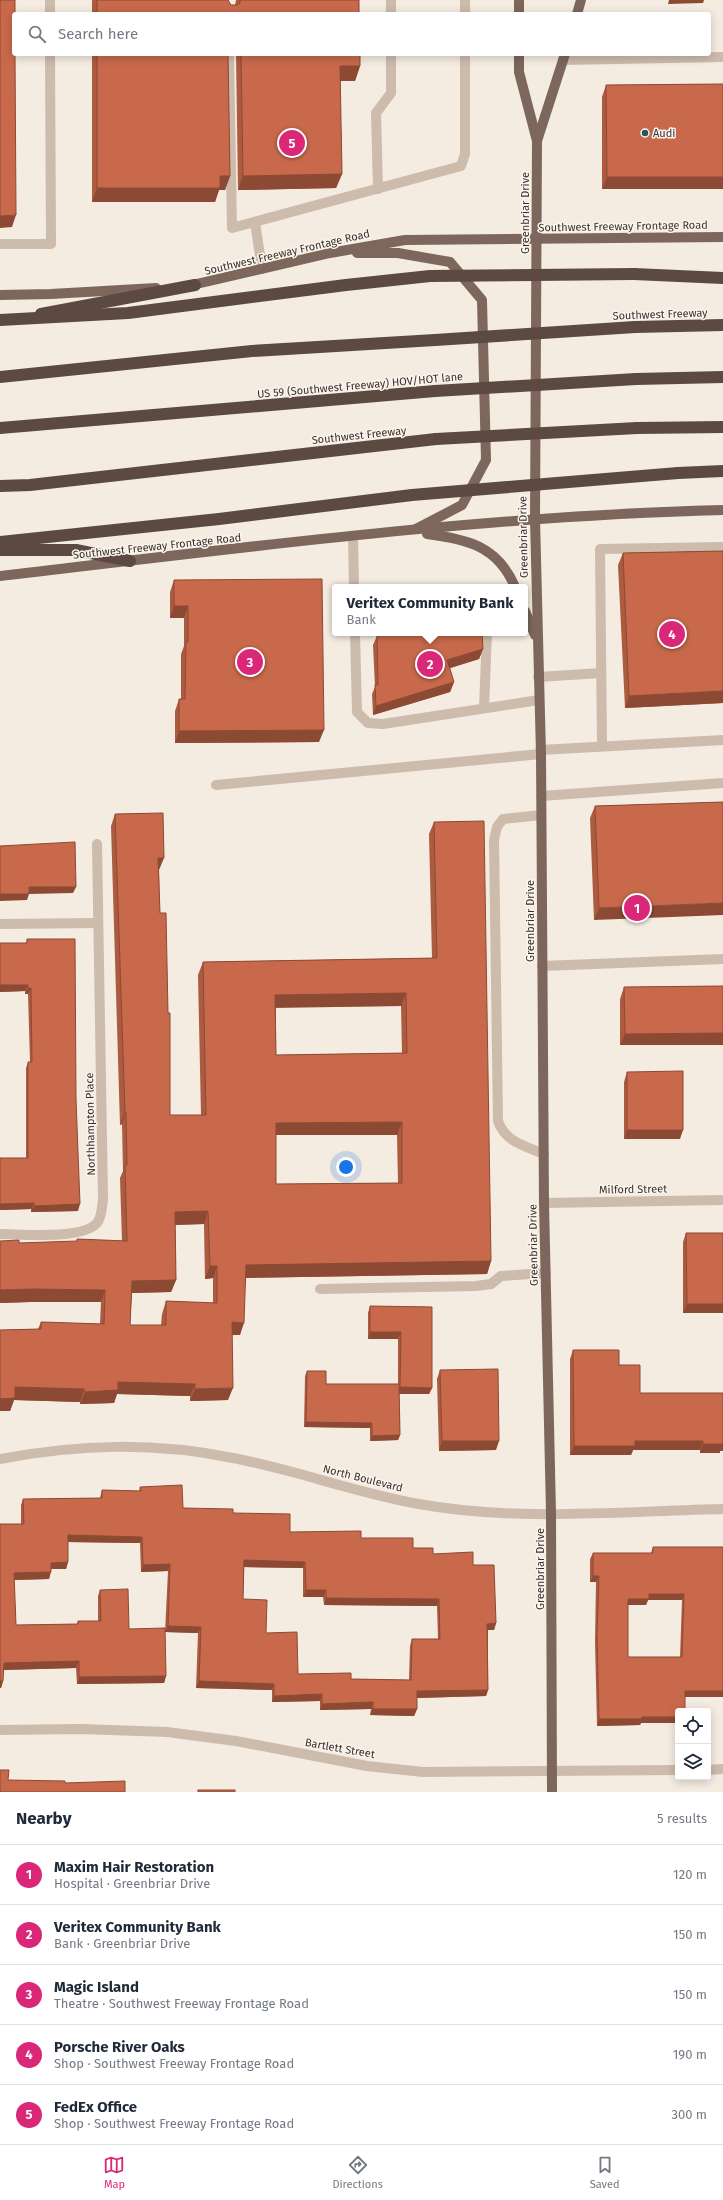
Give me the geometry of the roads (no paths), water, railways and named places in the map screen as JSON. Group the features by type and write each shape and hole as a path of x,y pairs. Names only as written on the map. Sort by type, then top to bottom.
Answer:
{"highway":[{"path":"0,320 128,313 346,284 430,276 634,274 723,278"},
{"path":"0,320 31,316 195,285"},
{"name":"Southwest Freeway","path":"0,377 252,352 635,327 723,325"},
{"name":"US 59 (Southwest Freeway) HOV/HOT lane","path":"0,428 435,392 636,379 723,377"},
{"name":"Southwest Freeway","path":"0,486 30,485 436,439 637,428 723,427"},
{"path":"0,542 212,520 412,495 678,473 723,471"},
{"path":"0,550 76,550 130,561"}],"main road":[{"path":"519,0 519,12"},
{"path":"578,12 581,0"},
{"path":"519,56 519,72 537,141"},
{"name":"Greenbriar Drive","path":"552,1792 552,1513 544,1203 541,752 534,519 537,141 564,57"},
{"name":"Southwest Freeway Frontage Road","path":"0,295 51,294 195,285 330,253 405,240 537,240 723,237"},
{"path":"330,253 398,253 450,262 482,300 486,460 462,506 411,531"},
{"name":"Southwest Freeway Frontage Road","path":"0,576 353,537 534,519 723,510"},
{"path":"411,531 457,538 486,549 508,571 514,584"},
{"path":"528,618 538,641"}],"street":[{"path":"50,0 50,12"},
{"path":"391,0 391,12"},
{"path":"464,0 465,12"},
{"path":"0,244 51,244 50,56"},
{"path":"229,56 232,228 461,166 465,154 465,56"},
{"path":"378,189 376,113 391,93 391,56"},
{"path":"564,57 723,57"},
{"path":"255,222 262,269"},
{"path":"353,537 354,584"},
{"path":"602,746 600,549 723,547"},
{"path":"355,636 357,712 368,723 383,724 539,700"},
{"path":"484,708 487,636"},
{"path":"538,677 601,673"},
{"path":"216,786 602,746 723,740"},
{"path":"541,796 723,782"},
{"path":"541,815 503,819 497,827 494,840 498,1121 501,1131 510,1140 544,1154"},
{"name":"Northhampton Place","path":"0,1234 72,1233 87,1230 98,1222 103,1199 97,844"},
{"path":"0,924 98,923"},
{"path":"542,966 723,960"},
{"name":"Milford Street","path":"544,1203 723,1200"},
{"path":"320,1289 476,1286 491,1284 501,1276 513,1273 546,1273"},
{"name":"North Boulevard","path":"0,1459 44,1451 108,1446 167,1447 233,1458 291,1471 366,1492 419,1504 469,1511 552,1513 723,1509"},
{"name":"Bartlett Street","path":"0,1730 81,1729 167,1732 236,1741 367,1766 415,1771 552,1772 675,1770"},
{"path":"711,1770 723,1770"}],"place":[{"name":"Audi","path":"645,133"},
{"name":"FedEx Office","path":"292,143"},
{"name":"Porsche River Oaks","path":"672,634"},
{"name":"Magic Island","path":"250,662"},
{"name":"Veritex Community Bank","path":"430,664"},
{"name":"Maxim Hair Restoration","path":"637,908"}]}
